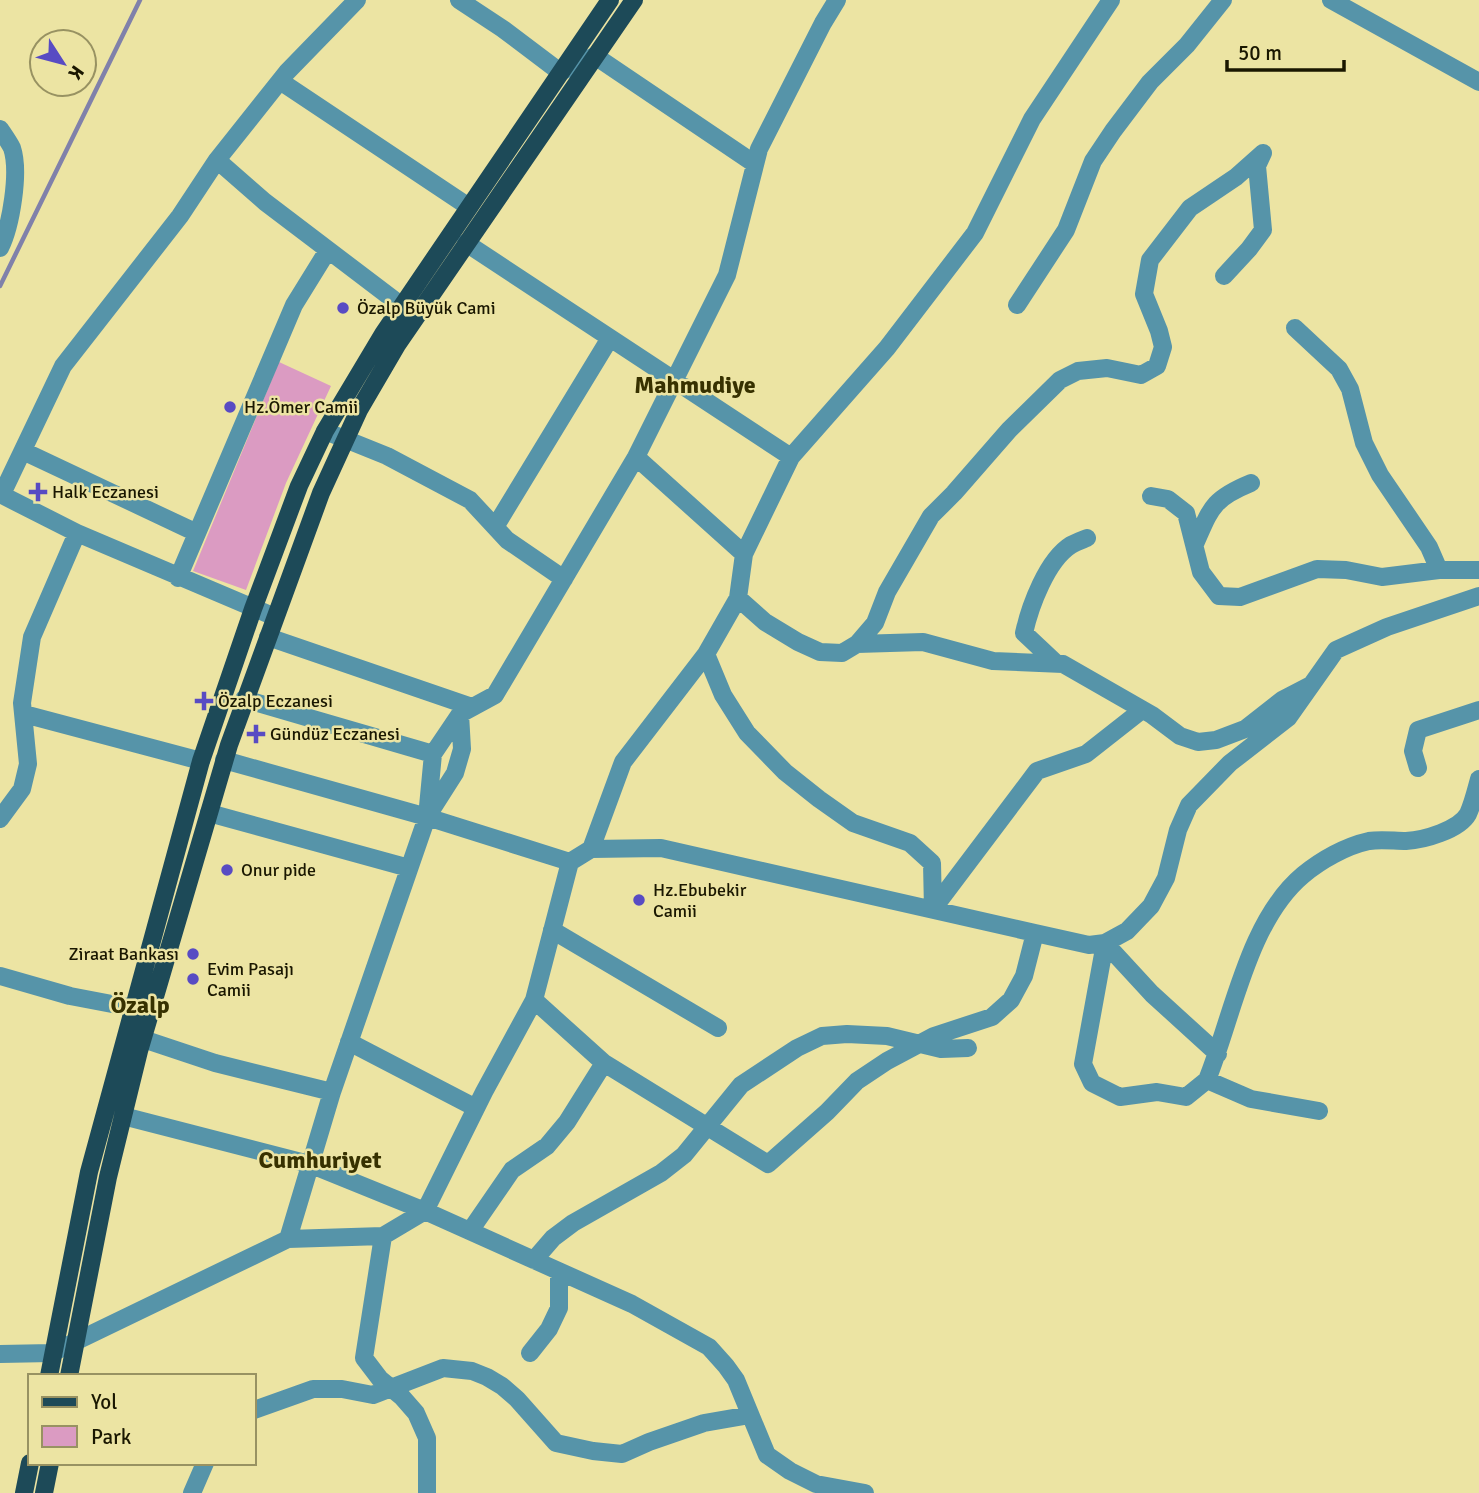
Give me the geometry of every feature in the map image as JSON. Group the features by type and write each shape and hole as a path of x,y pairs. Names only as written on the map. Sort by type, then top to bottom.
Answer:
{"main road":[{"path":"69,1374 108,1177 143,1039 141,1011 201,761 299,486 325,431 402,306 610,0"},
{"path":"49,1374 89,1172 209,813 244,699 321,493 345,440 397,345 634,0"},
{"path":"24,1493 30,1465"},
{"path":"44,1493 50,1465"}],"street":[{"path":"275,617 77,533 1,494 63,366 180,216 217,160 280,81 357,0"},
{"path":"460,0 560,72 595,55 755,164"},
{"path":"427,817 433,754 466,711 495,695 636,457 675,381 727,275 759,149 837,0"},
{"path":"591,849 623,762 706,654 738,598 744,554 791,457 887,348 975,233 1032,119 1111,0"},
{"path":"1017,305 1066,230 1093,162 1113,131 1150,82 1187,45 1223,0"},
{"path":"1331,0 1479,82"},
{"path":"280,81 469,207"},
{"path":"0,129 12,148 14,163 13,207 0,248"},
{"path":"738,598 765,622 820,652 842,653 857,645 874,624 887,592 931,516 1009,430 1060,380 1078,372 1107,368 1141,375 1157,366 1163,347 1144,294 1150,260 1190,208 1236,177 1263,153 1257,166 1263,230 1224,275"},
{"path":"217,160 265,202 402,306"},
{"path":"466,243 791,457"},
{"path":"178,578 294,305 328,250"},
{"path":"1295,328 1339,369 1350,389 1364,443 1380,475 1429,547 1438,570"},
{"path":"495,527 610,338"},
{"path":"325,431 387,456 470,500 507,540 564,579"},
{"path":"23,451 197,533"},
{"path":"636,457 744,554"},
{"path":"1195,544 1211,506 1231,491 1251,483"},
{"path":"1151,496 1168,499 1186,513 1201,572 1219,596 1240,597 1317,569 1346,570 1381,577 1438,570 1479,570"},
{"path":"0,819 22,789 28,764 22,702 32,637 77,533"},
{"path":"1057,664 1024,633 1027,619 1042,583 1057,557 1071,545 1087,538"},
{"path":"0,1353 52,1353 288,1239 383,1236 425,1211 534,1000 570,862 591,849 661,848 1089,945 1105,943 1127,931 1151,906 1166,878 1178,830 1189,805 1230,763 1288,718 1336,650 1387,627 1479,596"},
{"path":"268,637 466,711"},
{"path":"857,645 923,642 993,662 1063,664 1142,710 1180,736 1198,742 1216,740 1245,729 1282,700 1311,686"},
{"path":"706,654 723,695 747,733 785,772 853,822 910,843 932,863 933,909"},
{"path":"244,699 433,754"},
{"path":"933,909 1037,771 1086,754 1142,710"},
{"path":"1418,768 1413,751 1418,730 1479,710"},
{"path":"288,1239 332,1092 427,817 455,773 466,711"},
{"path":"24,714 201,761"},
{"path":"224,760 427,817 570,862"},
{"path":"1105,943 1083,1064 1092,1083 1120,1097 1157,1092 1186,1097 1207,1080 1258,937 1282,900 1302,876 1336,853 1369,841 1410,841 1444,833 1466,817 1479,779"},
{"path":"209,813 409,868"},
{"path":"552,930 718,1028"},
{"path":"534,1000 604,1063 768,1164 827,1112 857,1081 887,1061 933,1036 992,1017 1011,1000 1024,976 1035,933"},
{"path":"1105,943 1152,994 1218,1054"},
{"path":"0,976 70,996 141,1011"},
{"path":"534,1260 553,1238 573,1223 661,1173 684,1154 741,1085 797,1048 822,1036 847,1034 887,1036 941,1049 968,1048"},
{"path":"143,1039 215,1063 332,1092"},
{"path":"349,1042 476,1108"},
{"path":"470,1231 512,1170 547,1146 567,1122 604,1063"},
{"path":"1207,1080 1251,1099 1319,1111"},
{"path":"123,1116 309,1164 425,1211 632,1304 709,1348 736,1380 767,1455 790,1471 817,1484 865,1493"},
{"path":"383,1236 364,1358 380,1378 416,1413 427,1438 427,1493"},
{"path":"530,1353 549,1329 559,1308 559,1272"},
{"path":"256,1409 313,1389 342,1389 373,1395 443,1368 472,1370 502,1386 556,1443 593,1451 622,1454 704,1423 750,1415"},
{"path":"192,1493 204,1465"}],"green space":[{"path":"279,362 331,386 286,483 246,590 193,571"}],"waterway":[{"path":"0,286 140,0"}],"place":[{"name":"Özalp Büyük Cami","path":"343,308"},
{"name":"Hz.Ömer Camii","path":"230,407"},
{"name":"Halk Eczanesi","path":"38,492"},
{"name":"Özalp Eczanesi","path":"204,701"},
{"name":"Gündüz Eczanesi","path":"256,734"},
{"name":"Onur pide","path":"227,870"},
{"name":"Hz.Ebubekir Camii","path":"639,900"},
{"name":"Ziraat Bankası","path":"193,954"},
{"name":"Evim Pasajı Camii","path":"193,979"}],"district":[{"name":"Mahmudiye","path":"695,385"},
{"name":"Özalp","path":"140,1005"},
{"name":"Cumhuriyet","path":"320,1160"}]}
